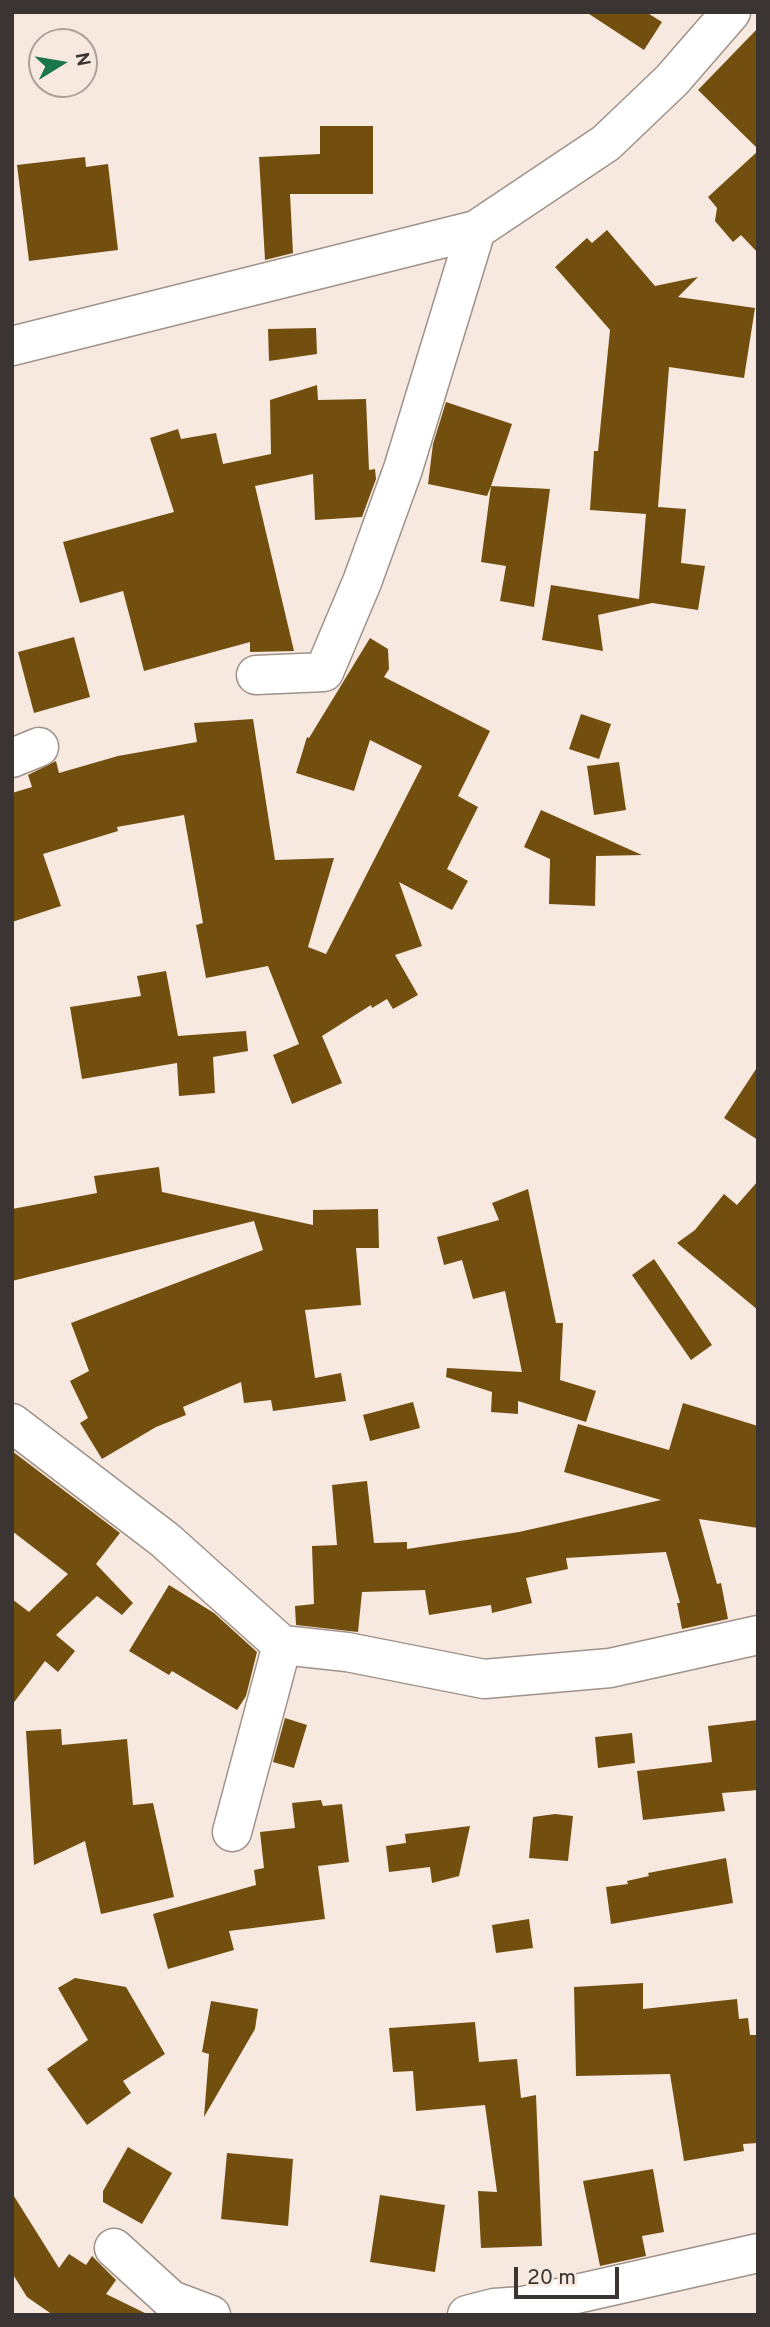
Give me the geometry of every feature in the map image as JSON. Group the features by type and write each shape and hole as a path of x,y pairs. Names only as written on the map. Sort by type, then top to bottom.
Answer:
{"street":[{"path":"12,346 476,230 606,143 672,80 731,12"},
{"path":"256,675 324,672 362,582 403,469 476,230"},
{"path":"12,1423 165,1540 282,1645 347,1652 484,1679 610,1668 758,1635"},
{"path":"232,1832 282,1645"},
{"path":"114,2248 171,2300 211,2315"},
{"path":"467,2315 494,2308 523,2306 758,2253"}],"building":[{"path":"586,12 646,12 662,22 644,50"},
{"path":"758,28 758,149 698,90"},
{"path":"320,126 373,126 373,194 290,194 293,253 265,260 259,157 320,154"},
{"path":"758,151 758,253 741,235 733,242 715,221 717,208 708,197"},
{"path":"85,157 86,167 108,164 118,250 29,261 17,165"},
{"path":"607,230 655,286 698,277 678,297 755,308 744,378 669,367 658,507 686,509 681,563 705,566 698,610 652,603 598,615 603,651 542,640 551,585 639,599 646,514 590,510 594,451 598,451 610,330 555,267 587,238 592,243"},
{"path":"316,328 317,354 269,361 268,329"},
{"path":"317,385 318,400 366,399 369,470 375,469 376,479 362,517 315,520 313,474 255,486 294,651 250,652 250,642 144,671 123,591 80,603 63,542 174,512 150,438 178,429 181,439 216,433 223,464 271,454 270,400"},
{"path":"446,402 512,424 487,496 428,484 433,444"},
{"path":"491,486 550,489 534,607 500,601 506,566 481,562"},
{"path":"74,637 90,697 34,713 18,652"},
{"path":"370,638 388,649 389,669 384,677 490,731 458,796 478,807 447,869 468,881 452,910 399,882 422,946 395,955 418,995 393,1009 387,999 372,1008 371,1005 322,1036 342,1083 292,1104 273,1055 299,1044 268,966 206,978 196,925 203,923 184,815 117,827 118,831 43,854 61,906 12,922 12,793 32,787 28,775 56,761 59,773 118,756 197,742 194,723 253,719 275,860 334,858 308,947 326,954 422,766 370,740 354,791 296,773 307,737 309,738"},
{"path":"581,714 611,724 599,759 569,749"},
{"path":"619,762 626,810 594,815 587,766"},
{"path":"541,810 642,855 596,856 595,906 549,904 550,859 524,847"},
{"path":"166,971 178,1036 246,1031 248,1051 213,1057 215,1093 179,1096 177,1063 82,1079 70,1007 141,996 137,976"},
{"path":"758,1066 758,1140 724,1118"},
{"path":"159,1167 162,1192 313,1225 313,1210 378,1209 379,1248 356,1248 361,1305 305,1310 315,1378 341,1373 346,1401 273,1411 271,1400 244,1403 241,1382 183,1407 186,1415 156,1427 102,1459 80,1423 88,1418 70,1381 89,1371 71,1323 263,1250 254,1221 12,1281 12,1209 97,1193 94,1176"},
{"path":"758,1181 758,1310 677,1243 695,1230 724,1194 737,1205"},
{"path":"528,1189 556,1323 563,1323 560,1380 596,1391 586,1422 518,1401 518,1414 491,1412 492,1392 446,1377 447,1368 522,1372 505,1291 473,1299 462,1260 444,1265 437,1237 499,1220 492,1203"},
{"path":"654,1259 712,1345 691,1360 632,1275"},
{"path":"413,1402 420,1428 370,1441 363,1415"},
{"path":"683,1403 758,1426 758,1528 699,1519 717,1584 721,1583 728,1619 682,1629 677,1603 680,1603 666,1552 566,1558 568,1569 526,1578 532,1603 492,1613 491,1605 429,1615 425,1590 362,1592 358,1632 296,1625 295,1606 314,1604 312,1546 337,1545 332,1485 367,1481 374,1543 407,1542 407,1549 519,1532 661,1500 564,1472 578,1424 669,1450"},
{"path":"12,1451 120,1533 96,1564 133,1603 122,1615 97,1596 56,1635 75,1651 58,1672 45,1661 12,1705 12,1599 29,1612 68,1574 12,1531"},
{"path":"169,1585 214,1613 257,1652 246,1696 237,1710 172,1671 169,1675 129,1651"},
{"path":"285,1718 307,1725 294,1768 273,1762"},
{"path":"758,1720 758,1790 722,1793 725,1811 643,1820 637,1771 712,1762 708,1726"},
{"path":"61,1729 62,1745 127,1739 133,1805 153,1803 174,1897 101,1914 85,1841 34,1865 26,1731"},
{"path":"632,1733 635,1763 598,1768 595,1737"},
{"path":"321,1800 323,1806 342,1804 349,1862 318,1866 325,1919 229,1931 234,1950 168,1969 153,1914 256,1885 254,1870 264,1868 260,1832 295,1828 292,1803"},
{"path":"555,1814 573,1816 568,1861 529,1858 533,1817"},
{"path":"470,1826 459,1876 432,1883 430,1867 389,1872 386,1846 406,1843 405,1834"},
{"path":"726,1858 733,1903 611,1924 606,1887 628,1884 627,1881 649,1876 648,1873"},
{"path":"529,1919 533,1948 496,1953 492,1925"},
{"path":"75,1978 126,1987 165,2054 123,2081 131,2093 87,2125 47,2069 88,2040 58,1988"},
{"path":"643,1983 643,2009 737,1999 739,2019 748,2018 750,2035 758,2035 758,2143 743,2144 744,2151 684,2161 670,2074 576,2076 574,1987"},
{"path":"211,2001 258,2009 255,2029 204,2117 209,2054 202,2052"},
{"path":"475,2022 479,2062 517,2059 521,2098 536,2095 542,2246 481,2248 478,2191 497,2192 485,2105 416,2111 413,2071 393,2072 389,2028"},
{"path":"128,2147 172,2173 142,2224 103,2202 103,2191"},
{"path":"227,2153 293,2159 288,2226 221,2219"},
{"path":"653,2169 664,2232 642,2236 646,2256 600,2266 583,2181"},
{"path":"12,2193 59,2268 69,2254 86,2265 92,2256 116,2280 106,2294 149,2315 53,2315 27,2297 12,2273"},
{"path":"380,2195 445,2205 435,2272 370,2262"}]}
